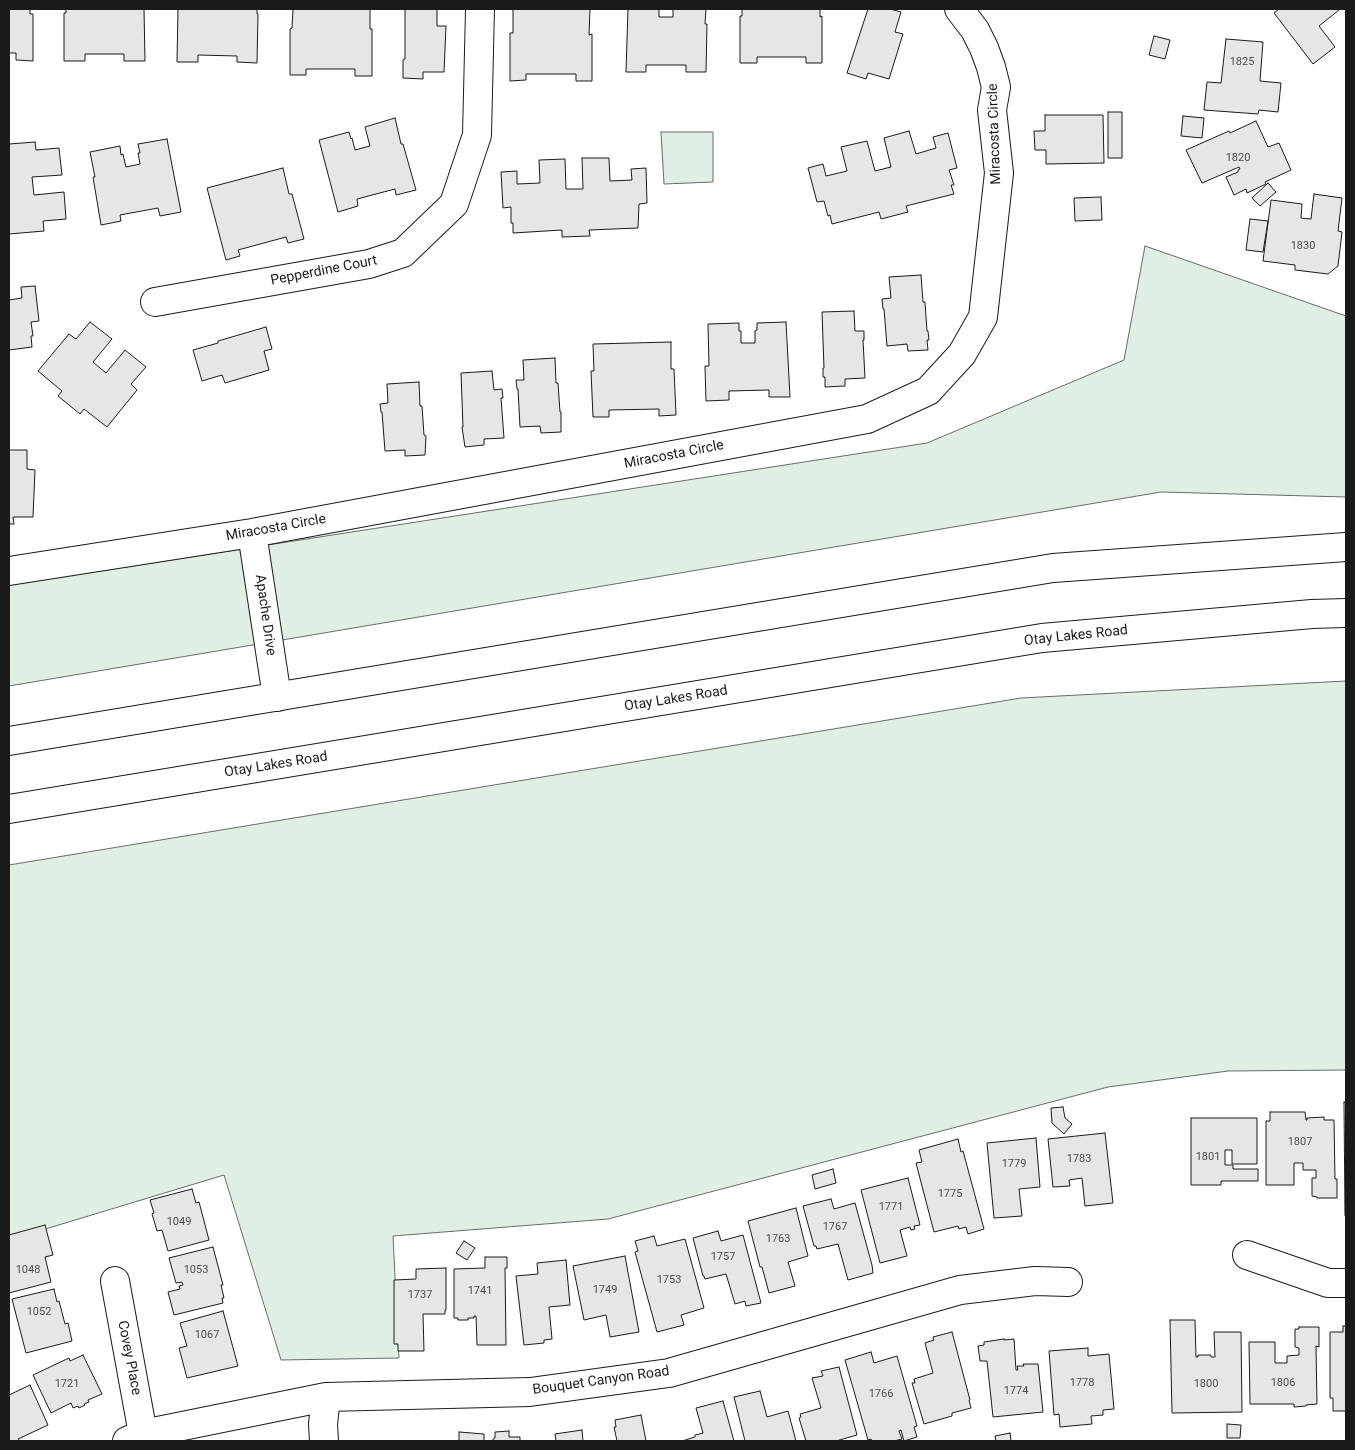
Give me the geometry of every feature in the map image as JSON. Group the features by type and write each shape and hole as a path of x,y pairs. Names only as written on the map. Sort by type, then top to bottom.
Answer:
{"street":[{"name":"Pepperdine Court","path":"155,302 369,264 403,252 454,204 477,135 480,9"},
{"name":"Miracosta Circle","path":"9,571 252,533 867,419 928,391 962,354 983,317 999,173 992,110 996,87 984,48 975,30 959,9"},
{"name":"Apache Drive","path":"252,533 277,697"},
{"path":"9,741 1053,568 1346,547"},
{"name":"Otay Lakes Road","path":"9,810 1042,638 1312,614 1346,614"},
{"path":"1247,1254 1328,1283 1346,1283"},
{"name":"Covey Place","path":"115,1281 135,1438"},
{"name":"Bouquet Canyon Road","path":"135,1438 326,1397 530,1392 669,1373 960,1290 1036,1281 1068,1282"},
{"path":"324,1441 323,1424 326,1397"}],"green space":[{"path":"661,132 713,132 713,182 664,184"},
{"path":"1145,246 1346,316 1346,497 1161,492 9,686 9,585 927,443 1124,360"},
{"path":"1346,681 1346,1070 1228,1071 1108,1087 608,1219 393,1236 399,1358 281,1360 224,1175 9,1240 9,865 1021,698"}],"building":[{"path":"9,9 30,9 30,14 33,14 33,61 16,60 16,53 9,53"},
{"path":"66,9 144,9 145,61 124,61 124,54 85,54 85,61 64,61 64,13 66,13"},
{"path":"178,9 257,9 257,63 237,62 237,56 198,55 198,62 177,62"},
{"path":"293,9 370,9 372,76 355,76 355,69 306,69 306,75 290,75 290,29 292,28"},
{"path":"405,9 437,9 437,26 446,26 444,72 423,72 423,79 403,78"},
{"path":"513,9 590,9 589,35 592,34 592,81 576,81 576,74 526,74 526,80 510,81 510,33 513,33"},
{"path":"628,9 659,9 659,17 673,17 673,9 706,9 706,72 686,72 686,65 646,65 646,72 626,72"},
{"path":"742,9 820,9 820,17 822,16 822,63 806,63 806,57 757,57 757,63 740,63 740,16 742,16"},
{"path":"868,9 890,9 901,12 895,32 903,34 889,79 868,73 866,79 847,73"},
{"path":"1279,9 1338,9 1319,26 1335,47 1313,64 1274,13"},
{"path":"1154,36 1170,40 1165,59 1149,55"},
{"path":"1226,39 1263,42 1260,81 1281,83 1278,112 1259,110 1258,114 1204,110 1207,82 1221,83"},
{"path":"1108,112 1122,112 1122,158 1108,158"},
{"path":"1045,115 1103,115 1104,163 1046,164 1046,150 1035,150 1034,131 1045,131"},
{"path":"1183,116 1204,118 1202,138 1181,136"},
{"path":"395,118 401,144 403,144 416,190 396,195 395,189 357,199 358,206 338,212 319,140 349,132 355,150 370,146 365,127"},
{"path":"1256,121 1268,147 1279,143 1291,170 1247,193 1246,189 1234,195 1226,177 1238,172 1239,167 1202,183 1186,150"},
{"path":"909,131 916,154 936,148 933,137 948,133 957,168 949,170 954,185 951,185 954,194 906,206 908,212 881,219 879,212 832,224 824,201 817,202 808,168 823,164 826,176 847,171 841,147 867,141 875,171 891,167 884,138"},
{"path":"167,139 181,212 160,216 158,208 120,215 121,221 101,225 90,152 120,146 121,155 123,154 126,167 140,164 138,144"},
{"path":"35,142 36,150 59,148 62,175 32,177 34,195 64,192 66,219 43,221 44,231 9,234 9,144"},
{"path":"582,158 609,158 610,181 632,180 631,169 646,168 647,203 639,204 638,228 589,230 590,236 562,237 562,230 513,233 511,207 503,208 501,172 517,171 517,184 540,183 539,160 565,159 566,189 583,189"},
{"path":"283,168 289,194 292,194 304,239 288,243 286,237 238,250 240,256 226,260 207,188"},
{"path":"1268,183 1276,192 1260,206 1252,198"},
{"path":"1314,194 1342,198 1338,231 1342,232 1338,266 1328,274 1295,270 1295,265 1263,261 1271,200 1302,204 1301,218 1311,219"},
{"path":"1101,197 1102,220 1075,221 1074,198"},
{"path":"1250,219 1268,221 1263,252 1246,250"},
{"path":"921,275 929,340 927,340 928,350 908,351 907,344 887,346 882,299 891,298 889,277"},
{"path":"35,286 39,321 31,322 32,347 9,350 9,300 22,298 21,287"},
{"path":"854,311 855,331 864,331 865,378 845,379 845,386 825,387 825,377 823,377 822,312"},
{"path":"90,322 112,339 93,362 106,373 125,350 146,367 131,384 137,390 107,427 84,409 80,414 58,396 62,391 38,371 69,334 76,339"},
{"path":"786,322 790,397 769,397 769,390 729,391 729,400 706,401 705,366 709,366 708,324 739,323 741,343 755,343 757,323"},
{"path":"266,327 272,349 264,351 269,370 225,383 222,375 202,381 193,350"},
{"path":"671,342 671,369 674,369 676,415 659,416 659,409 609,410 609,417 593,417 591,371 594,371 593,344"},
{"path":"555,358 556,383 558,383 561,412 561,432 541,433 540,426 520,427 516,380 524,380 523,360"},
{"path":"492,371 494,390 502,389 504,438 484,439 484,445 465,447 462,427 461,373"},
{"path":"419,382 420,406 422,406 424,435 426,436 425,455 405,456 405,450 385,451 380,404 388,403 387,384"},
{"path":"9,450 27,450 27,469 35,470 33,517 13,517 14,524 9,524"},
{"path":"1344,1102 1346,1102 1346,1216 1345,1216"},
{"path":"1063,1107 1065,1118 1072,1124 1064,1134 1052,1123 1051,1108"},
{"path":"1270,1112 1305,1112 1306,1120 1307,1118 1324,1117 1324,1120 1334,1120 1337,1198 1317,1198 1312,1196 1312,1178 1316,1178 1316,1170 1303,1170 1303,1163 1294,1163 1294,1185 1266,1185 1266,1121 1270,1121"},
{"path":"1191,1118 1257,1118 1257,1164 1232,1164 1232,1150 1225,1150 1225,1165 1233,1165 1233,1169 1258,1169 1258,1181 1221,1181 1221,1185 1191,1185"},
{"path":"1105,1133 1113,1203 1085,1206 1082,1178 1069,1180 1070,1186 1053,1187 1048,1139"},
{"path":"1036,1138 1040,1187 1019,1189 1022,1216 994,1218 987,1143"},
{"path":"958,1139 984,1229 968,1234 966,1227 959,1229 958,1226 934,1232 916,1163 922,1162 919,1150"},
{"path":"833,1169 836,1183 815,1189 812,1175"},
{"path":"908,1178 920,1225 914,1226 915,1229 911,1230 910,1227 900,1230 907,1256 880,1263 861,1190"},
{"path":"192,1189 196,1203 199,1202 209,1240 168,1251 162,1230 157,1231 150,1200"},
{"path":"831,1199 834,1209 855,1203 873,1273 848,1280 838,1244 817,1249 814,1246 803,1206"},
{"path":"796,1208 808,1256 788,1262 795,1286 769,1293 748,1221"},
{"path":"45,1225 53,1255 45,1257 51,1282 9,1293 9,1235"},
{"path":"718,1231 721,1241 743,1235 761,1303 746,1306 745,1301 735,1304 726,1274 705,1279 703,1276 693,1238"},
{"path":"654,1236 657,1246 685,1239 704,1308 681,1315 684,1325 657,1332 635,1252 638,1251 635,1241"},
{"path":"464,1241 475,1248 467,1260 456,1253"},
{"path":"213,1247 223,1285 221,1285 224,1298 222,1298 223,1303 174,1315 168,1292 180,1289 179,1286 183,1285 182,1282 176,1283 169,1258"},
{"path":"625,1256 639,1332 610,1337 606,1315 584,1320 573,1266"},
{"path":"485,1257 507,1257 507,1268 505,1268 506,1345 477,1345 476,1316 468,1318 468,1320 454,1318 454,1269 485,1268"},
{"path":"566,1260 570,1305 549,1307 552,1339 544,1340 544,1343 524,1345 516,1276 538,1274 537,1263"},
{"path":"446,1268 445,1314 423,1314 424,1351 398,1351 398,1344 394,1344 394,1280 416,1279 416,1269"},
{"path":"54,1289 65,1324 68,1323 72,1341 26,1353 12,1299"},
{"path":"223,1311 238,1366 187,1378 179,1348 187,1346 180,1323"},
{"path":"1170,1320 1195,1320 1196,1357 1198,1355 1211,1355 1211,1357 1215,1357 1214,1332 1241,1332 1242,1412 1172,1413"},
{"path":"1343,1326 1346,1326 1346,1411 1333,1411 1333,1398 1330,1398 1330,1332 1343,1332"},
{"path":"1299,1327 1319,1327 1319,1347 1316,1346 1317,1404 1294,1407 1294,1404 1250,1404 1249,1342 1275,1342 1275,1363 1287,1363 1287,1356 1299,1355 1299,1348 1295,1347 1295,1329 1299,1329"},
{"path":"952,1332 971,1408 924,1424 912,1383 915,1383 914,1379 933,1373 925,1343 934,1340 933,1337"},
{"path":"1014,1339 1016,1370 1018,1370 1017,1366 1024,1366 1023,1364 1038,1364 1043,1412 993,1417 987,1361 980,1361 978,1346 984,1345 984,1342"},
{"path":"1088,1348 1088,1356 1109,1354 1114,1409 1103,1410 1103,1415 1091,1416 1092,1424 1060,1427 1059,1414 1054,1415 1049,1351"},
{"path":"871,1352 874,1363 897,1356 917,1426 914,1427 917,1437 904,1441 901,1430 899,1431 902,1439 894,1441 868,1440 845,1360"},
{"path":"83,1355 102,1394 88,1400 89,1402 79,1408 78,1406 73,1408 71,1403 51,1413 33,1375 69,1358 70,1361"},
{"path":"839,1367 857,1435 836,1441 806,1441 799,1418 801,1417 800,1414 821,1408 812,1378 823,1376 821,1371"},
{"path":"30,1385 48,1425 18,1439 20,1441 9,1441 9,1395"},
{"path":"760,1391 767,1417 788,1411 796,1441 745,1441 734,1397"},
{"path":"723,1401 734,1441 682,1441 703,1433 696,1408"},
{"path":"641,1415 646,1441 617,1441 614,1427 616,1427 615,1420"},
{"path":"1227,1424 1241,1425 1240,1438 1227,1438"},
{"path":"582,1430 583,1441 556,1441 555,1434"},
{"path":"509,1431 509,1437 520,1437 520,1441 493,1441 495,1432"},
{"path":"459,1432 484,1434 484,1441 459,1441"},
{"path":"1010,1433 1011,1441 996,1441 995,1436"}]}
